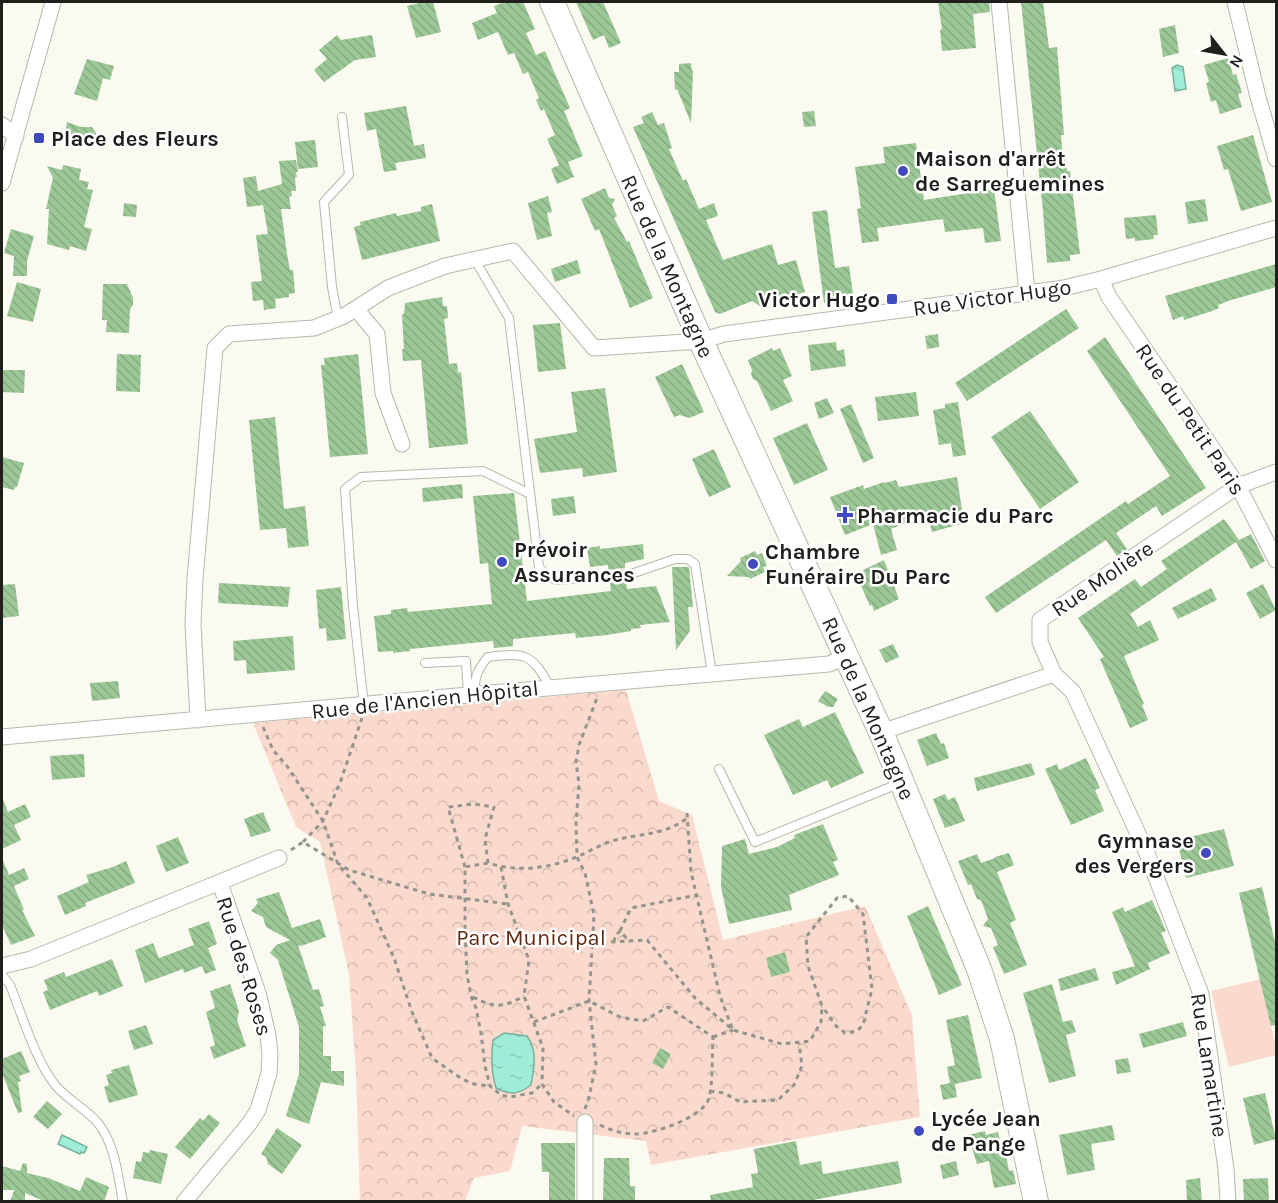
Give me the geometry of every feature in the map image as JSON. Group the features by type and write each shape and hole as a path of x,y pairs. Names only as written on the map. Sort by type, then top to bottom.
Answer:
{"main road":[{"name":"Rue de la Montagne","path":"552,2 701,341 881,732 989,996 1002,1039 1036,1202"}],"street":[{"path":"2,183 53,2"},
{"path":"999,2 1027,293"},
{"path":"1235,2 1276,159"},
{"path":"2,125 16,136"},
{"name":"Rue Victor Hugo","path":"475,260 513,251 594,348 701,341 724,334 1064,288 1276,228"},
{"path":"198,720 193,624 214,348 229,334 314,328 338,319 388,288 445,266 475,260"},
{"name":"Rue du Petit Paris","path":"1101,279 1109,297 1238,486 1276,560"},
{"path":"356,309 377,334 383,393 402,444"},
{"name":"Rue Molière","path":"1054,674 1040,642 1040,620 1238,486 1276,472"},
{"name":"Rue de l'Ancien Hôpital","path":"2,736 829,664 847,656"},
{"path":"881,732 1054,674"},
{"name":"Rue Lamartine","path":"1054,674 1073,692 1146,851 1201,994 1226,1169 1228,1202"},
{"path":"2,966 31,959 279,858"},
{"name":"Rue des Roses","path":"184,1202 249,1124 258,1110 269,1073 268,1035 258,993 220,883"},
{"path":"585,1115 585,1202"}],"lane":[{"path":"338,319 332,287 324,202 349,175 342,117"},
{"path":"475,260 509,318 539,567 548,577 557,580 631,574 675,559 688,559 695,564 712,674"},
{"path":"364,706 352,606 345,489 361,477 483,471 530,494"},
{"path":"471,695 478,669 488,657 517,654 534,662 550,687"},
{"path":"424,663 466,661 471,695"},
{"path":"719,769 755,842 902,782"},
{"path":"2,975 10,985 46,1071 57,1088 99,1124 110,1144 123,1202"}],"path":[{"path":"501,867 507,904 529,960 524,996 543,1048 542,1084 554,1102 585,1115 596,1064 589,1001 594,915 585,873 577,857 576,823 579,784 576,762 585,726 597,702 598,683"},
{"path":"279,858 303,842 323,821 340,783 360,727 364,706"},
{"path":"261,714 263,730 273,750 287,766 323,821 338,864 367,898 394,958 412,1012 432,1058 462,1079 474,1084 490,1086 501,1095 510,1097 532,1093 542,1084"},
{"path":"488,863 485,839 494,807 474,804 448,807 465,867 466,951 471,996 476,1008 490,1086"},
{"path":"687,813 692,872 720,996 733,1030"},
{"path":"465,867 488,863 501,867 533,868 577,857 613,841 673,828 686,819"},
{"path":"303,842 349,870 429,894 507,904"},
{"path":"614,942 631,908 697,895"},
{"path":"593,943 647,940 695,998 733,1030 782,1044 810,1041 821,1022 822,1006 808,966 806,938 837,898 848,896 863,914 872,989 863,1025 857,1031 845,1033 836,1026 822,1006"},
{"path":"620,931 630,942"},
{"path":"471,996 489,1005 509,1004 524,996"},
{"path":"534,1022 589,1001 620,1017 643,1021 668,1007 713,1037"},
{"path":"713,1037 733,1030"},
{"path":"612,1132 638,1134 671,1126 703,1109 709,1099 713,1037"},
{"path":"710,1090 724,1093 740,1102 778,1100 794,1085 802,1066 799,1042"}],"green space":[{"name":"Parc Municipal","path":"626,690 659,801 692,815 723,940 865,906 912,1015 920,1117 651,1165 646,1141 522,1126 510,1171 474,1178 465,1201 360,1201 356,1074 349,974 320,842 296,827 253,723"},
{"path":"1261,979 1276,1055 1229,1067 1211,991"}],"water":[{"path":"1177,65 1183,67 1186,89 1175,91 1172,68"},
{"path":"504,1033 527,1036 533,1048 531,1085 522,1091 510,1093 496,1088 494,1082 493,1040"},
{"path":"62,1135 87,1147 84,1153 80,1154 58,1144"}],"building":[{"path":"433,2 441,32 416,38 407,6"},
{"path":"505,2 523,2 535,29 526,33 536,55 545,51 570,108 564,111 583,156 568,162 574,177 557,184 551,169 559,165 547,139 555,135 544,109 541,111 536,100 539,98 528,72 523,74 514,53 508,55 498,32 478,40 472,23 497,13 494,6"},
{"path":"576,2 603,2 621,43 609,48 604,35 593,40"},
{"path":"938,2 989,2 990,12 973,14 976,48 942,51"},
{"path":"1021,2 1043,2 1049,48 1057,47 1064,135 1061,135 1063,159 1065,159 1067,171 1070,171 1080,254 1070,255 1070,261 1047,263"},
{"path":"1175,25 1179,53 1163,57 1159,29"},
{"path":"337,35 341,40 372,35 376,57 355,60 324,82 314,70 327,59 319,50"},
{"path":"1228,58 1242,93 1238,94 1242,107 1220,114 1216,100 1211,102 1204,65"},
{"path":"87,59 114,66 110,80 103,78 97,101 74,94"},
{"path":"691,63 693,71 691,123 677,89 675,90 674,72 679,72 679,64"},
{"path":"406,106 414,146 424,144 426,158 395,163 397,170 384,172 376,129 367,131 364,113"},
{"path":"814,111 816,126 804,127 802,112"},
{"path":"652,112 658,125 664,123 672,148 669,149 699,209 714,203 718,216 706,220 723,260 772,244 778,265 796,260 805,292 796,295 794,299 787,296 766,302 763,308 752,301 720,314 715,312 633,127 644,123 641,117"},
{"path":"67,122 81,127 92,127 97,135 95,142 87,146 64,139"},
{"path":"1253,135 1272,202 1241,211 1228,169 1224,170 1217,146"},
{"path":"315,140 318,167 298,169 295,142"},
{"name":"Maison d'arrêt de Sarreguemines","path":"916,143 924,200 994,189 1001,241 985,243 983,228 945,232 943,219 877,228 879,241 862,243 857,209 861,208 855,167 885,163 883,147"},
{"path":"296,160 298,172 295,177 296,191 291,191 292,196 289,197 291,209 281,209 290,270 293,270 295,293 289,294 289,297 275,299 276,308 264,310 263,300 253,301 251,282 262,281 256,235 268,234 263,205 247,207 243,178 256,176 258,191 282,184 279,161"},
{"path":"63,165 81,169 79,180 89,182 87,189 93,190 84,227 92,229 86,251 70,246 69,250 47,244 49,209 46,209 53,178 47,166 62,170"},
{"path":"605,188 609,198 615,199 612,205 617,216 614,218 627,242 629,241 653,298 630,308 599,229 595,231 581,199"},
{"path":"548,196 552,212 547,213 552,236 537,240 528,203"},
{"path":"1205,199 1208,221 1188,224 1185,202"},
{"path":"124,203 137,205 136,217 123,216"},
{"path":"432,204 440,241 362,260 354,227 361,225 360,222 396,213 397,216 421,211 421,207"},
{"path":"827,210 835,268 849,266 854,300 824,303 812,212"},
{"path":"1156,215 1158,235 1153,235 1154,239 1135,241 1135,238 1126,239 1124,218"},
{"path":"11,229 34,236 27,261 27,276 13,276 14,256 4,253"},
{"path":"577,260 581,273 555,282 551,269"},
{"path":"1276,264 1276,287 1228,301 1218,305 1219,308 1184,320 1183,316 1173,320 1165,296"},
{"path":"17,282 41,289 33,322 7,316"},
{"path":"103,284 127,284 133,298 129,333 106,332 107,320 102,320"},
{"path":"442,297 443,306 447,306 448,318 444,319 449,364 457,363 458,373 461,372 468,444 429,448 421,360 403,361 402,314 404,314 405,303"},
{"path":"1066,309 1079,328 967,401 955,383"},
{"path":"560,323 566,369 538,372 533,325"},
{"path":"938,334 939,347 927,349 925,336"},
{"path":"1105,337 1206,488 1162,516 1156,506 1116,533 1127,549 1117,556 1106,540 996,613 985,597 1126,501 1128,504 1170,476 1087,351"},
{"path":"836,342 837,351 844,349 846,366 811,371 808,345"},
{"path":"772,348 773,351 780,348 792,376 783,380 793,401 771,411 757,381 753,379 748,360"},
{"path":"117,354 141,355 140,392 116,391"},
{"path":"358,354 368,454 330,457 321,365 325,365 324,358"},
{"path":"682,364 704,412 689,418 680,415 674,417 655,377"},
{"path":"2,370 25,370 24,393 2,392"},
{"path":"605,388 617,472 583,477 582,468 540,473 534,439 577,432 571,392"},
{"path":"916,392 919,416 878,421 875,397"},
{"path":"827,398 834,413 819,419 814,403"},
{"path":"958,402 966,455 953,457 951,443 939,445 933,410 945,408 945,404"},
{"path":"851,404 874,458 863,463 840,409"},
{"path":"1030,411 1079,482 1040,509 991,437"},
{"path":"275,417 284,509 305,506 309,546 288,548 286,528 260,530 249,420"},
{"path":"807,423 828,470 794,485 773,438"},
{"path":"714,449 731,487 709,497 692,459"},
{"path":"2,457 24,463 14,490 2,487"},
{"path":"957,477 964,523 932,532 927,514 891,529 897,550 881,555 873,524 845,535 830,497 863,485 864,489 896,480 899,487"},
{"path":"462,484 463,498 423,502 422,488"},
{"path":"514,493 527,601 611,591 610,582 626,580 627,589 656,586 670,622 640,625 641,628 607,635 576,638 575,633 513,639 513,646 505,647 494,648 493,641 410,649 410,651 393,653 393,651 378,652 374,616 391,614 391,610 407,608 408,612 492,604 488,563 480,564 473,496"},
{"path":"574,496 576,513 553,516 551,499"},
{"path":"1224,519 1239,540 1251,534 1265,561 1251,569 1236,542 1130,614 1138,627 1150,620 1159,640 1124,656 1144,704 1142,705 1148,720 1130,728 1100,659 1104,657 1078,618 1135,579 1141,587 1167,569 1161,561"},
{"path":"643,544 644,559 625,563 625,568 608,570 608,565 590,567 587,548 600,546 600,549"},
{"name":"Chambre Funéraire Du Parc","path":"755,551 757,555 762,553 767,566 763,567 765,572 750,579 749,577 727,576 741,561 740,558"},
{"path":"884,560 899,599 874,611 857,577 865,574 863,570"},
{"path":"672,567 689,567 693,607 688,607 690,631 676,650"},
{"path":"219,583 290,587 288,607 218,603"},
{"path":"15,584 19,616 2,618 2,585"},
{"path":"1263,584 1276,610 1260,619 1246,593"},
{"path":"341,587 346,639 327,641 326,628 319,629 316,590"},
{"path":"1211,588 1217,600 1178,619 1172,608"},
{"path":"293,636 295,670 247,674 246,660 234,661 233,641"},
{"path":"893,644 899,657 886,663 879,650"},
{"path":"118,681 120,698 92,701 90,683"},
{"path":"825,691 838,699 833,707 828,707 818,701"},
{"path":"835,712 864,773 831,788 827,780 793,795 764,735 799,719 803,727"},
{"path":"936,733 941,744 944,743 949,758 927,766 917,740"},
{"path":"84,754 85,777 52,780 50,756"},
{"path":"1086,758 1100,788 1095,790 1104,811 1071,825 1045,769 1057,764 1059,770"},
{"path":"1031,763 1035,775 977,791 974,778"},
{"path":"945,794 948,800 955,797 965,821 945,828 933,799"},
{"path":"2,797 8,812 25,804 31,817 14,825 21,840 2,849"},
{"path":"263,812 271,831 251,837 244,819"},
{"path":"823,824 838,860 833,862 839,875 789,895 792,910 729,924 721,887 722,846 745,839 749,854 777,847 795,838 794,835"},
{"name":"Gymnase des Vergers","path":"1224,829 1234,866 1186,878 1177,840"},
{"path":"178,837 189,863 166,872 156,846"},
{"path":"1009,853 1014,865 997,872 1016,920 1010,923 1027,965 1004,974 993,947 998,945 991,928 983,926 988,919 981,900 977,899 971,884 968,885 958,861 977,854 981,863"},
{"path":"2,858 9,875 24,868 29,879 14,886 24,910 22,910 35,936 11,945 2,925"},
{"path":"126,861 135,883 85,903 86,906 65,915 57,896 89,882 86,875"},
{"path":"1262,887 1276,946 1276,1025 1271,1026 1239,893"},
{"path":"279,892 292,928 320,919 326,937 298,945 313,990 319,989 324,1006 320,1007 326,1026 323,1026 323,1056 331,1056 331,1071 344,1071 344,1086 321,1082 309,1124 286,1116 299,1074 299,1027 278,960 270,953 276,945 290,940 266,927 263,917 251,911 258,903 256,899"},
{"path":"1152,900 1166,931 1161,933 1170,953 1148,963 1150,969 1116,985 1112,972 1135,966 1112,912 1123,907 1125,912"},
{"path":"928,906 962,985 939,995 907,916"},
{"path":"209,921 217,944 208,948 216,970 205,974 202,966 184,973 183,969 145,983 135,950 153,943 159,958 194,945 188,929"},
{"path":"785,952 790,972 771,977 766,958"},
{"path":"112,959 123,986 99,996 97,991 50,1010 43,992 48,990 44,980 64,972 66,977"},
{"path":"1095,968 1099,980 1061,991 1058,979"},
{"path":"230,984 239,1011 237,1020 246,1046 214,1059 210,1047 215,1045 206,1012 215,1008 210,991"},
{"path":"1052,984 1063,1022 1072,1020 1076,1032 1066,1035 1076,1076 1049,1083 1023,993"},
{"path":"968,1015 982,1078 955,1084 957,1097 943,1100 940,1085 950,1083 947,1067 955,1065 946,1020"},
{"path":"1183,1022 1187,1036 1143,1048 1139,1034"},
{"path":"146,1025 153,1044 134,1050 128,1031"},
{"path":"660,1048 671,1054 663,1069 652,1063"},
{"path":"21,1051 30,1072 19,1076 22,1112 18,1113 2,1073 2,1059"},
{"path":"1128,1058 1131,1072 1117,1074 1115,1060"},
{"path":"129,1065 138,1095 109,1103 104,1087 109,1085 106,1075 112,1073 111,1070"},
{"path":"1265,1093 1276,1139 1254,1145 1243,1098"},
{"path":"47,1101 62,1114 48,1129 33,1117"},
{"path":"209,1114 220,1123 190,1159 175,1147 200,1118 203,1121"},
{"path":"1112,1125 1115,1140 1091,1144 1095,1170 1067,1175 1059,1135"},
{"path":"277,1128 302,1145 282,1174 268,1164 266,1157 261,1154"},
{"path":"985,1131 986,1135 998,1132 1001,1144 1004,1145 1009,1171 1013,1170 1016,1184 994,1188 989,1161 977,1164 968,1135"},
{"path":"796,1141 800,1165 821,1161 823,1174 898,1161 902,1183 803,1202 711,1202 710,1195 753,1187 751,1174 758,1173 754,1149"},
{"path":"541,1143 575,1143 575,1202 549,1202 549,1172 542,1172"},
{"path":"150,1150 168,1154 161,1184 133,1178 136,1161 141,1162 143,1152 149,1153"},
{"path":"604,1158 629,1158 630,1186 635,1186 635,1202 603,1202"},
{"path":"956,1161 959,1175 943,1179 940,1165"},
{"path":"23,1163 27,1164 27,1173 48,1178 80,1191 86,1177 109,1187 104,1202 46,1202 25,1193 25,1202 10,1202 14,1190 2,1190 2,1166 20,1171"},
{"path":"1200,1178 1202,1202 1187,1202 1186,1180"},
{"path":"1268,1178 1269,1202 1244,1202 1243,1179"}],"place":[{"name":"Place des Fleurs","path":"39,138"},
{"name":"Maison d'arrêt de Sarreguemines","path":"903,171"},
{"name":"Victor Hugo","path":"892,299"},
{"name":"Pharmacie du Parc","path":"845,515"},
{"name":"Prévoir Assurances","path":"502,562"},
{"name":"Chambre Funéraire Du Parc","path":"753,564"},
{"name":"Gymnase des Vergers","path":"1206,853"},
{"name":"Lycée Jean de Pange","path":"919,1131"}]}
